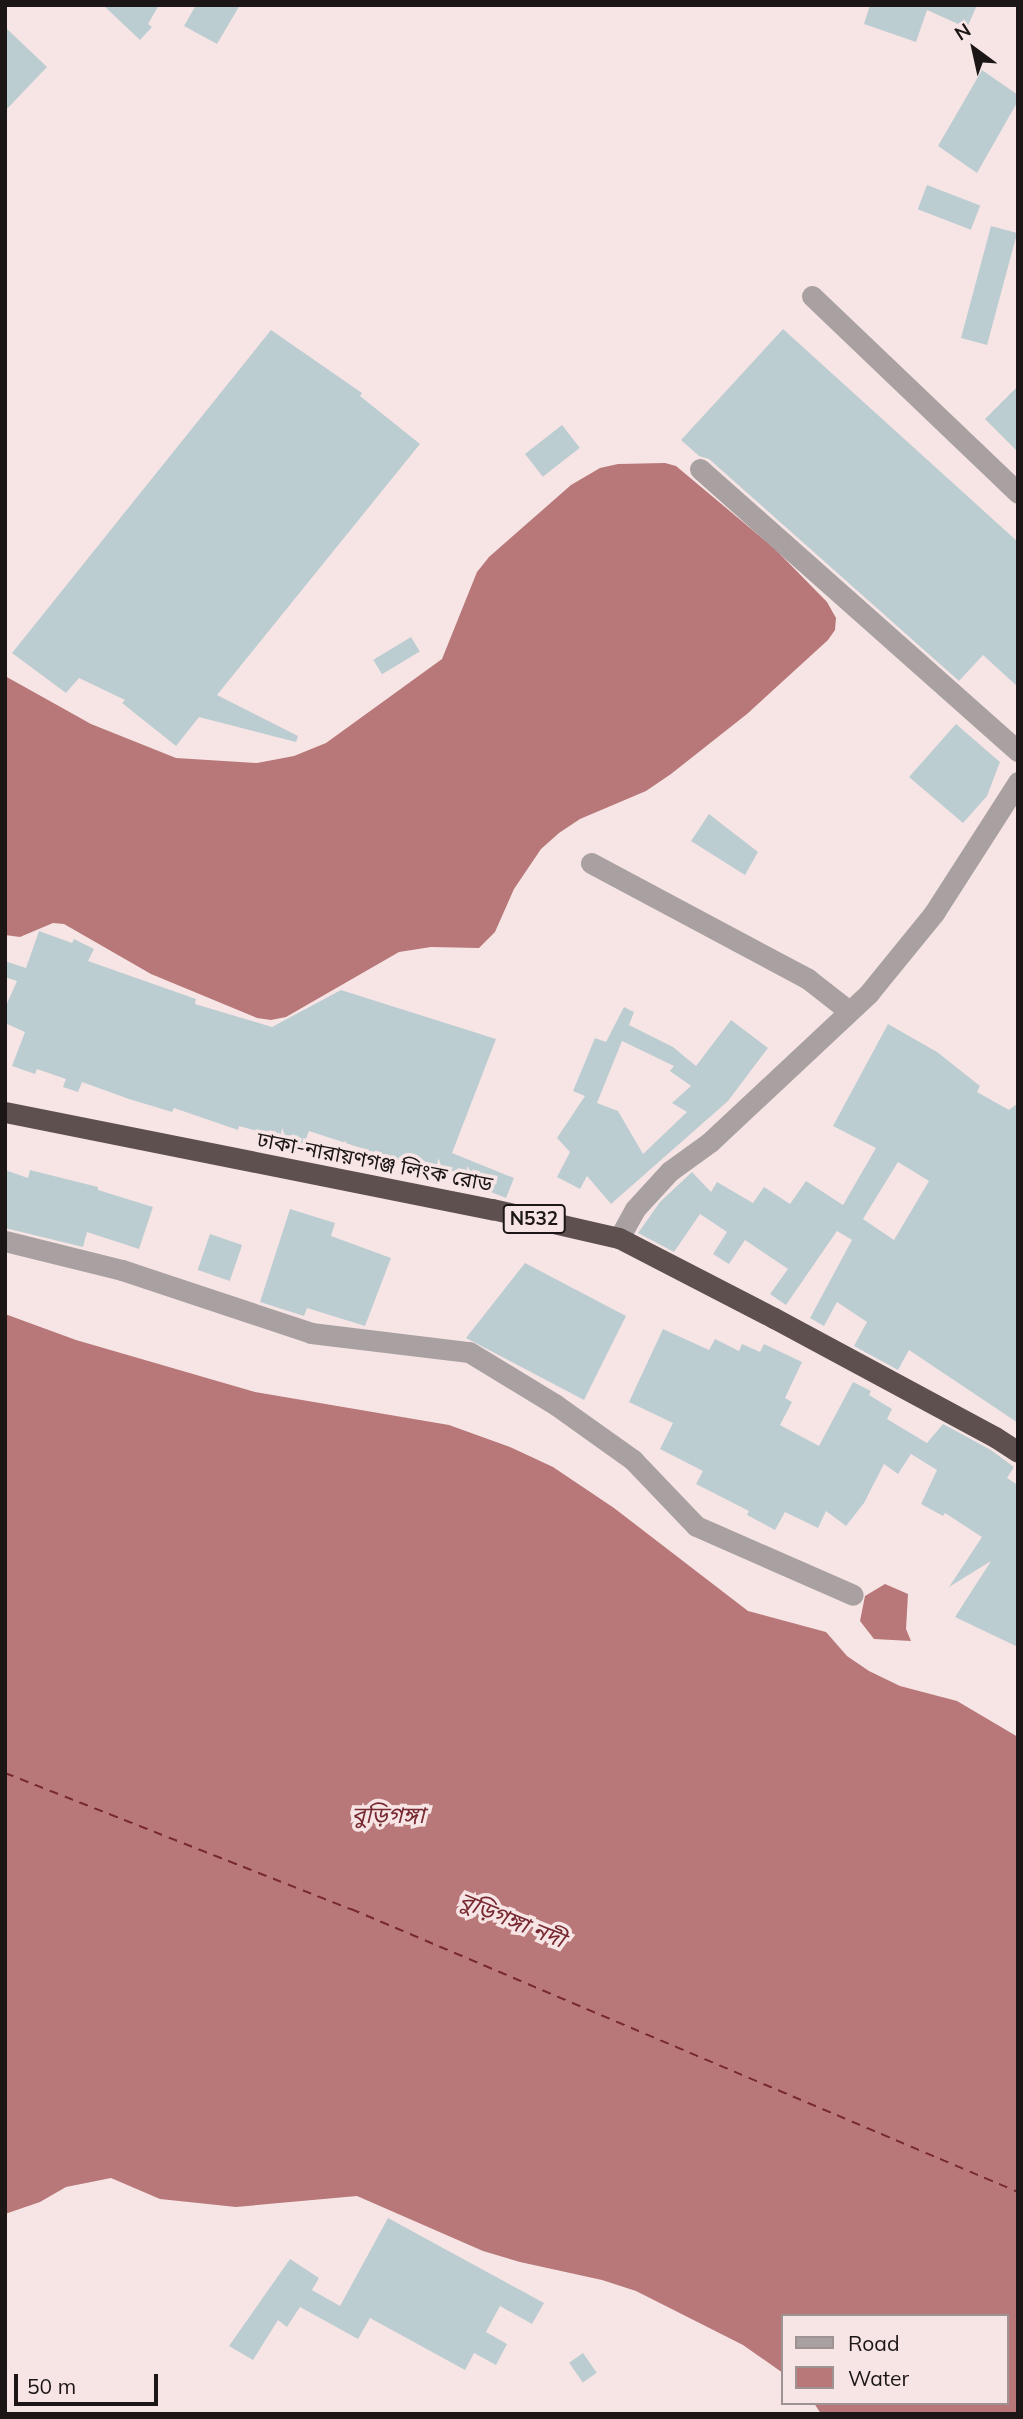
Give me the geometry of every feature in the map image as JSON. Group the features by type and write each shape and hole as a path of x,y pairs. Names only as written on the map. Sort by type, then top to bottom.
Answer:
{"highway":[{"name":"ঢাকা-নারায়ণগঞ্জ লিংক রোড","path":"5,1112 492,1209 618,1238 774,1318 1018,1452"}],"street":[{"path":"812,296 1018,493"},
{"path":"700,469 1018,751"},
{"path":"618,1238 635,1209 670,1171 710,1142 849,1011 903,953 934,913 1018,782"},
{"path":"591,863 808,979 849,1011"},
{"path":"5,1241 122,1270 311,1332 469,1352 556,1405 633,1460 696,1526 853,1595"}],"water":[{"path":"665,463 676,466 774,548 827,602 836,618 835,630 828,640 747,714 671,774 646,791 580,819 541,849 514,889 495,932 479,948 431,947 399,952 286,1017 271,1020 257,1018 151,974 64,924 53,923 20,937 5,935 5,676 91,724 176,758 257,763 294,756 326,743 442,659 477,572 489,557 571,485 600,468 618,464"},
{"name":"বুড়িগঙ্গা","path":"5,1314 76,1340 255,1392 449,1425 510,1447 553,1467 614,1508 748,1611 826,1632 847,1656 869,1671 900,1686 957,1701 1018,1737 1018,2414 821,2414 815,2405 1009,2405 1009,2314 782,2314 782,2372 743,2345 636,2291 483,2251 357,2196 236,2207 160,2199 111,2178 66,2187 40,2202 5,2214"},
{"path":"885,1584 908,1594 906,1629 911,1641 874,1639 860,1621 865,1596"}],"building":[{"path":"103,5 159,5 148,24 152,27 140,40"},
{"path":"196,5 240,5 217,44 184,26"},
{"path":"870,5 977,5 967,28 927,10 916,42 864,24"},
{"path":"5,27 47,67 5,111"},
{"path":"982,70 1018,95 1018,101 977,173 938,146"},
{"path":"927,185 980,205 971,230 918,209"},
{"path":"991,226 1017,233 987,345 961,338"},
{"path":"783,329 1018,542 1018,687 983,655 959,681 709,459 699,456 681,440"},
{"path":"271,330 362,393 360,396 420,444 217,695 298,736 296,742 199,717 176,746 122,703 125,700 79,678 66,693 12,653"},
{"path":"1018,386 1018,452 985,419"},
{"path":"562,425 580,448 543,477 525,454"},
{"path":"411,637 420,652 382,674 373,660"},
{"path":"956,724 1000,762 987,796 963,823 909,777"},
{"path":"709,814 758,852 745,875 691,841"},
{"path":"39,931 72,943 74,939 94,949 88,961 196,999 195,1004 272,1027 341,990 496,1039 452,1153 514,1178 506,1198 453,1177 455,1172 415,1158 413,1165 309,1131 304,1144 239,1126 238,1130 174,1108 172,1112 129,1099 82,1082 78,1092 63,1087 66,1079 37,1069 35,1074 12,1066 25,1032 5,1023 5,1008 17,981 5,977 5,961 26,968"},
{"path":"624,1007 634,1012 629,1025 673,1047 696,1066 731,1020 768,1048 728,1101 611,1204 587,1176 580,1189 557,1177 570,1152 557,1138 585,1096 573,1091 595,1038 606,1042","holes":["622,1041 674,1066 670,1071 691,1086 672,1103 687,1112 643,1154 618,1111 597,1103"]},
{"path":"888,1024 937,1052 980,1086 977,1092 1009,1110 1018,1103 1018,1423 909,1350 898,1370 854,1346 867,1322 837,1302 824,1326 810,1318 852,1240 837,1231 786,1305 770,1294 788,1269 745,1240 729,1264 713,1254 727,1232 700,1214 674,1252 638,1233 660,1202 692,1172 711,1192 717,1182 753,1203 764,1187 790,1204 806,1181 843,1205 876,1148 833,1126","holes":["898,1162 929,1181 894,1240 863,1219"]},
{"path":"5,1170 28,1178 30,1170 98,1187 98,1190 153,1207 139,1249 87,1232 83,1247 5,1228"},
{"path":"290,1209 335,1223 331,1236 391,1258 365,1326 307,1308 304,1316 260,1302"},
{"path":"210,1234 242,1245 230,1281 198,1270"},
{"path":"525,1263 626,1316 584,1400 466,1338"},
{"path":"663,1329 709,1350 715,1339 739,1351 742,1344 760,1352 764,1344 802,1362 785,1398 792,1402 780,1425 819,1446 853,1382 871,1391 869,1395 892,1409 887,1419 927,1443 943,1424 991,1450 1014,1467 1007,1478 1018,1485 1018,1647 955,1617 991,1561 949,1587 982,1537 945,1513 943,1516 921,1504 937,1470 911,1454 898,1474 884,1464 864,1503 846,1526 826,1511 818,1528 785,1512 775,1530 747,1515 749,1511 696,1484 703,1471 660,1449 673,1423 629,1402"},
{"path":"388,2218 544,2303 532,2324 500,2306 486,2332 507,2344 496,2365 474,2353 465,2370 370,2318 358,2339 300,2307 287,2327 278,2320 253,2360 229,2346 290,2259 319,2278 312,2290 340,2306"},
{"path":"583,2353 597,2373 583,2382 569,2363"}],"ferry route":[{"path":"5,1773 351,1909 1018,2192"}],"water label":[{"name":"বুড়িগঙ্গা নদী","path":"512,1920"}]}
